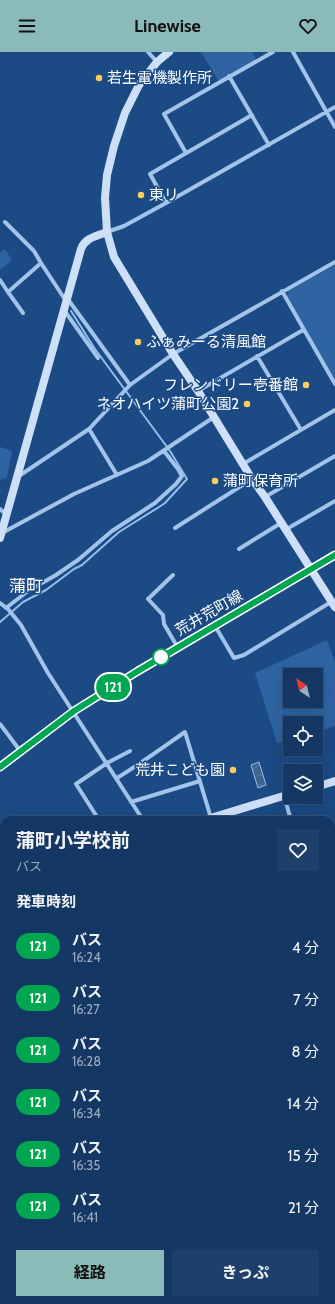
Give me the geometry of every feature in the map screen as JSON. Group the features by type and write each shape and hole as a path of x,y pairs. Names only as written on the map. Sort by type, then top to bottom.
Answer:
{"street":[{"path":"148,52 157,62"},
{"path":"169,52 157,62 131,99 114,146 107,175 105,198 107,232 114,257 173,354 333,604 244,655 234,658 214,626"},
{"path":"186,153 164,114 274,52"},
{"path":"293,52 335,127"},
{"path":"229,76 269,145"},
{"path":"1,536 82,244 88,239 124,226 335,107"},
{"path":"166,203 150,174 252,116"},
{"path":"5,222 34,251 67,300 130,385"},
{"path":"18,476 89,429 130,385 173,354 335,262"},
{"path":"8,292 42,263"},
{"path":"0,280 23,313"},
{"path":"282,291 335,384"},
{"path":"64,310 98,358"},
{"path":"198,391 303,330"},
{"path":"257,356 301,430"},
{"path":"243,464 335,410"},
{"path":"1,536 74,494 148,461 214,417"},
{"path":"89,429 117,475"},
{"path":"7,609 28,591 78,560 112,531 155,504 171,488 182,476 165,450"},
{"path":"265,497 335,456"},
{"path":"175,528 252,479"},
{"path":"239,549 335,501"},
{"path":"0,508 7,515"},
{"name":"荒井荒町線","path":"0,767 74,711 138,671 335,555"},
{"path":"173,575 148,598 163,615 164,624 178,648"},
{"path":"0,603 21,625 48,673 74,711 140,816"},
{"path":"0,724 21,752"},
{"path":"117,778 185,732 200,781 207,816"},
{"path":"96,816 76,784 107,763 130,751"},
{"path":"131,802 200,781"},
{"path":"323,785 335,781"},
{"path":"218,816 283,796"},
{"path":"288,804 290,816"}],"shaded area":[{"path":"201,52 252,52 257,60 219,82"},
{"path":"5,249 12,260 0,270 0,253"},
{"path":"335,265 335,382 287,296 288,291"},
{"path":"0,447 12,451 7,478 0,480"},
{"path":"327,640 335,662 335,726 323,730 323,716 283,716 283,741 277,743 255,673"}],"water":[{"path":"259,762 266,785 258,788 251,765"}],"waterway":[{"path":"0,622 23,602 46,590 74,569 82,565 119,532 165,503 187,479 170,451 95,349 71,311"}],"bus line":[{"name":"121","path":"0,767 74,711 138,671 335,555"}],"place":[{"name":"若生電機製作所","path":"99,78"},
{"name":"東リ","path":"141,195"},
{"name":"ふぁみーる清風館","path":"138,342"},
{"name":"フレンドリー壱番館","path":"306,385"},
{"name":"ネオハイツ蒲町公園2","path":"247,404"},
{"name":"蒲町保育所","path":"215,481"},
{"name":"荒井こども園","path":"233,770"}],"district":[{"name":"蒲町","path":"26,586"}]}
